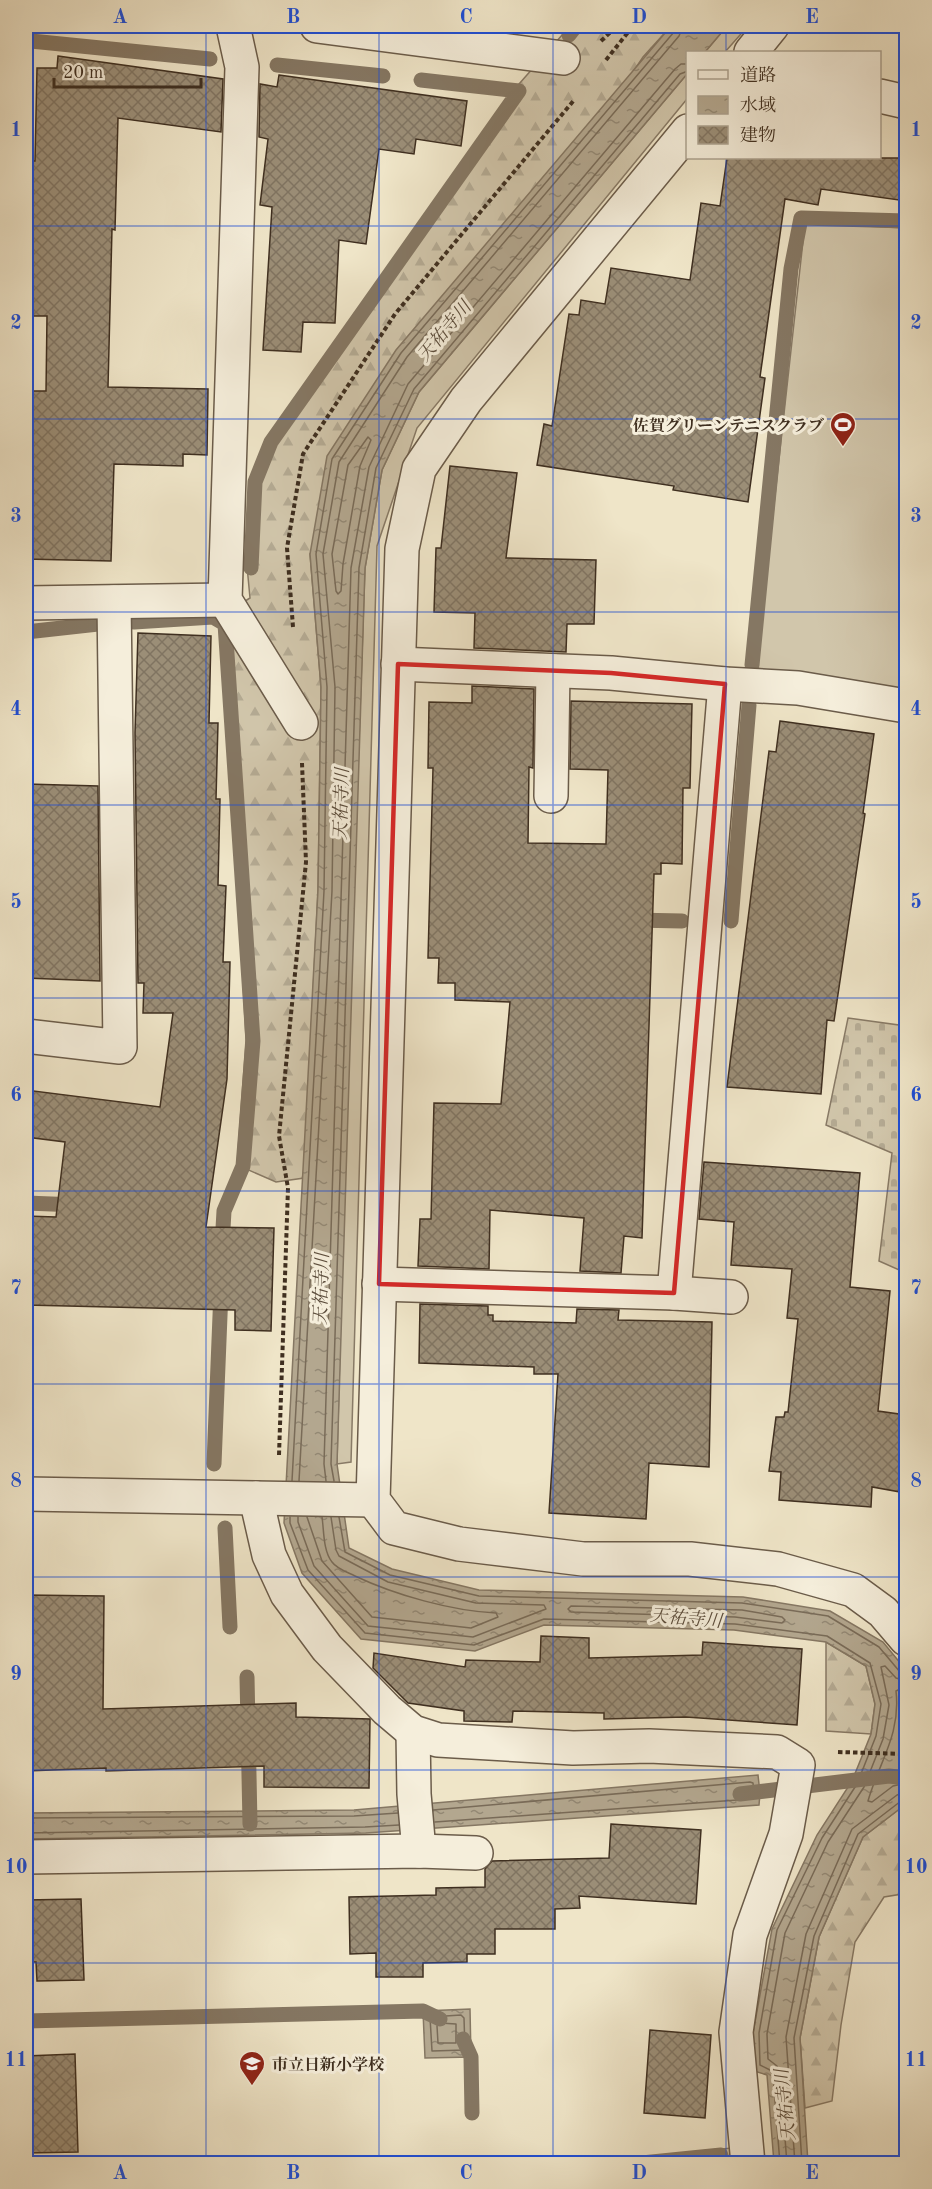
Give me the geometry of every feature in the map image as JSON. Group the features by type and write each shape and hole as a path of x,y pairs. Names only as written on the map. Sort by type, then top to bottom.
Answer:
{"street":[{"path":"233,26 242,67 225,600 301,723"},
{"path":"318,26 563,58"},
{"path":"752,51 772,26"},
{"path":"881,96 906,102"},
{"path":"686,132 466,400 419,469 402,549 373,1500 394,1528 459,1544 583,1559 690,1559 778,1569 853,1590 883,1612 906,1639"},
{"path":"26,603 225,600"},
{"path":"26,1036 120,1047 114,602"},
{"path":"398,664 610,673 725,684 798,688 906,706"},
{"path":"551,796 553,671"},
{"path":"674,1293 725,684"},
{"path":"379,1284 674,1293 730,1297"},
{"path":"26,1494 373,1500"},
{"path":"266,1499 269,1554 287,1594 327,1648 387,1710 413,1732 438,1740 573,1748 649,1746 777,1752 798,1764 786,1834 750,1935 736,2032 748,2163"},
{"path":"413,1732 414,1794 419,1851"},
{"path":"26,1857 419,1851 476,1853"}],"path":[{"path":"266,1499 288,1188 279,1136"},
{"path":"857,1753 906,1754"}],"highlighted area":[{"path":"398,664 611,673 725,684 674,1293 379,1284"}],"green space":[{"path":"570,26 671,26 643,57 310,554 321,687 318,890 304,1178 276,1182 237,1165 246,1040 224,614 250,598 247,566 251,482 268,442 512,92"},
{"path":"727,26 748,26 726,51 706,51"},
{"path":"686,75 686,100 417,428 377,546 351,1462 337,1464 346,1117 365,568 382,470 419,392"},
{"name":"佐賀グリーンテニスクラブ","path":"805,223 906,228 906,692 756,668"},
{"path":"848,1018 906,1026 906,1273 879,1261 892,1153 826,1125"},
{"path":"826,1642 866,1666 875,1704 871,1734 826,1731"},
{"path":"906,1804 902,1894 884,1897 855,1942 841,2025 832,2101 805,2108 800,2038 819,1937 863,1837"},
{"path":"731,2148 732,2163 705,2164 705,2151"}],"water":[{"name":"天祐寺川","path":"671,26 727,26 706,51 686,51 686,75 419,392 382,470 365,568 337,1464 349,1548 392,1569 479,1590 743,1597 830,1611 883,1642 906,1670 906,1804 863,1837 819,1937 800,2038 808,2163 774,2163 767,2075 754,2071 753,2033 772,1929 817,1835 852,1781 871,1734 875,1704 866,1666 826,1642 734,1630 544,1625 475,1651 361,1639 302,1573 284,1523 318,890 321,687 310,554 327,456 396,350"},
{"path":"758,1775 759,1805 366,1833 26,1839 26,1813 354,1810"},
{"path":"470,2009 471,2057 425,2058 423,2011"}],"building":[{"path":"58,56 223,79 221,132 118,118 115,230 112,229 108,387 208,389 207,455 183,454 183,466 114,464 111,561 26,559 26,391 46,391 47,316 26,316 27,161 35,161 37,68 57,68"},
{"path":"279,75 467,101 461,146 416,139 414,154 379,149 366,244 339,240 335,323 303,322 301,352 263,350 272,207 260,205 268,139 259,137 260,84 277,87"},
{"path":"906,158 906,201 821,189 818,205 785,199 760,377 765,378 748,502 673,490 674,486 537,465 544,424 552,426 569,314 579,315 581,300 605,304 611,268 690,280 701,203 720,206 727,159"},
{"path":"450,466 517,473 506,558 596,560 594,624 567,624 566,652 474,648 475,613 434,612 436,548 441,548"},
{"path":"138,633 211,636 209,723 218,723 216,799 220,799 218,885 226,886 223,962 230,962 227,1079 206,1227 274,1228 271,1331 235,1330 235,1310 26,1305 26,1216 56,1217 65,1142 26,1137 26,1090 160,1107 173,1013 143,1013 144,983 138,983 135,733"},
{"path":"472,686 534,689 533,768 529,767 528,843 606,844 608,770 570,769 571,701 692,704 690,788 683,788 682,864 661,863 661,874 654,874 642,1238 624,1236 621,1273 580,1271 584,1218 490,1210 489,1269 418,1266 420,1219 431,1219 434,1103 501,1104 510,1002 455,1000 455,983 438,983 439,958 428,958 433,768 428,768 429,702 472,703"},
{"path":"780,721 874,734 863,813 865,814 834,1021 827,1020 821,1094 727,1087 769,751 776,752"},
{"path":"26,784 98,786 100,981 26,978"},
{"path":"704,1162 860,1173 850,1287 890,1291 878,1411 906,1415 906,1493 872,1487 871,1507 779,1500 781,1472 769,1471 776,1417 784,1417 785,1412 788,1412 798,1319 787,1318 792,1269 731,1265 734,1222 699,1219"},
{"path":"420,1304 488,1306 488,1315 493,1315 493,1321 576,1323 577,1309 619,1310 618,1320 712,1322 709,1467 649,1463 646,1519 549,1513 558,1374 534,1374 534,1367 419,1363"},
{"path":"26,1595 104,1596 103,1709 296,1703 296,1717 370,1719 369,1788 264,1787 264,1766 26,1771"},
{"path":"541,1636 589,1638 589,1658 702,1655 703,1642 802,1649 797,1725 686,1717 604,1719 604,1713 513,1711 512,1722 464,1721 464,1711 408,1703 373,1668 374,1653 465,1667 466,1660 540,1662"},
{"path":"611,1824 701,1830 696,1904 579,1896 580,1908 555,1909 555,1929 495,1929 495,1954 467,1954 467,1962 423,1963 423,1977 376,1977 376,1953 350,1954 349,1897 436,1895 436,1888 485,1887 485,1869 492,1861 609,1858"},
{"path":"81,1899 84,1980 37,1981 36,1962 26,1962 26,1900"},
{"path":"650,2030 711,2035 705,2118 644,2113"},
{"path":"75,2054 78,2152 26,2153 26,2056"}],"waterway":[{"path":"569,35 576,26"},
{"path":"31,41 210,59"},
{"path":"277,65 383,76"},
{"path":"251,568 255,482 271,442 519,91 421,80"},
{"path":"752,665 791,269 801,218 906,221"},
{"path":"134,622 213,617 225,624 253,1041 243,1166 224,1211 222,1246"},
{"path":"26,632 98,624"},
{"path":"731,921 749,705"},
{"path":"633,920 682,921"},
{"path":"26,1203 77,1205"},
{"path":"214,1464 221,1291"},
{"path":"225,1528 230,1627"},
{"path":"247,1677 250,1824"},
{"path":"740,1794 889,1776 906,1778"},
{"path":"26,2021 423,2011 440,2019"},
{"path":"463,2039 471,2057 472,2113"},
{"path":"632,2164 721,2155"}],"place":[{"name":"佐賀グリーンテニスクラブ","path":"843,448"},
{"name":"市立日新小学校","path":"252,2087"}]}
